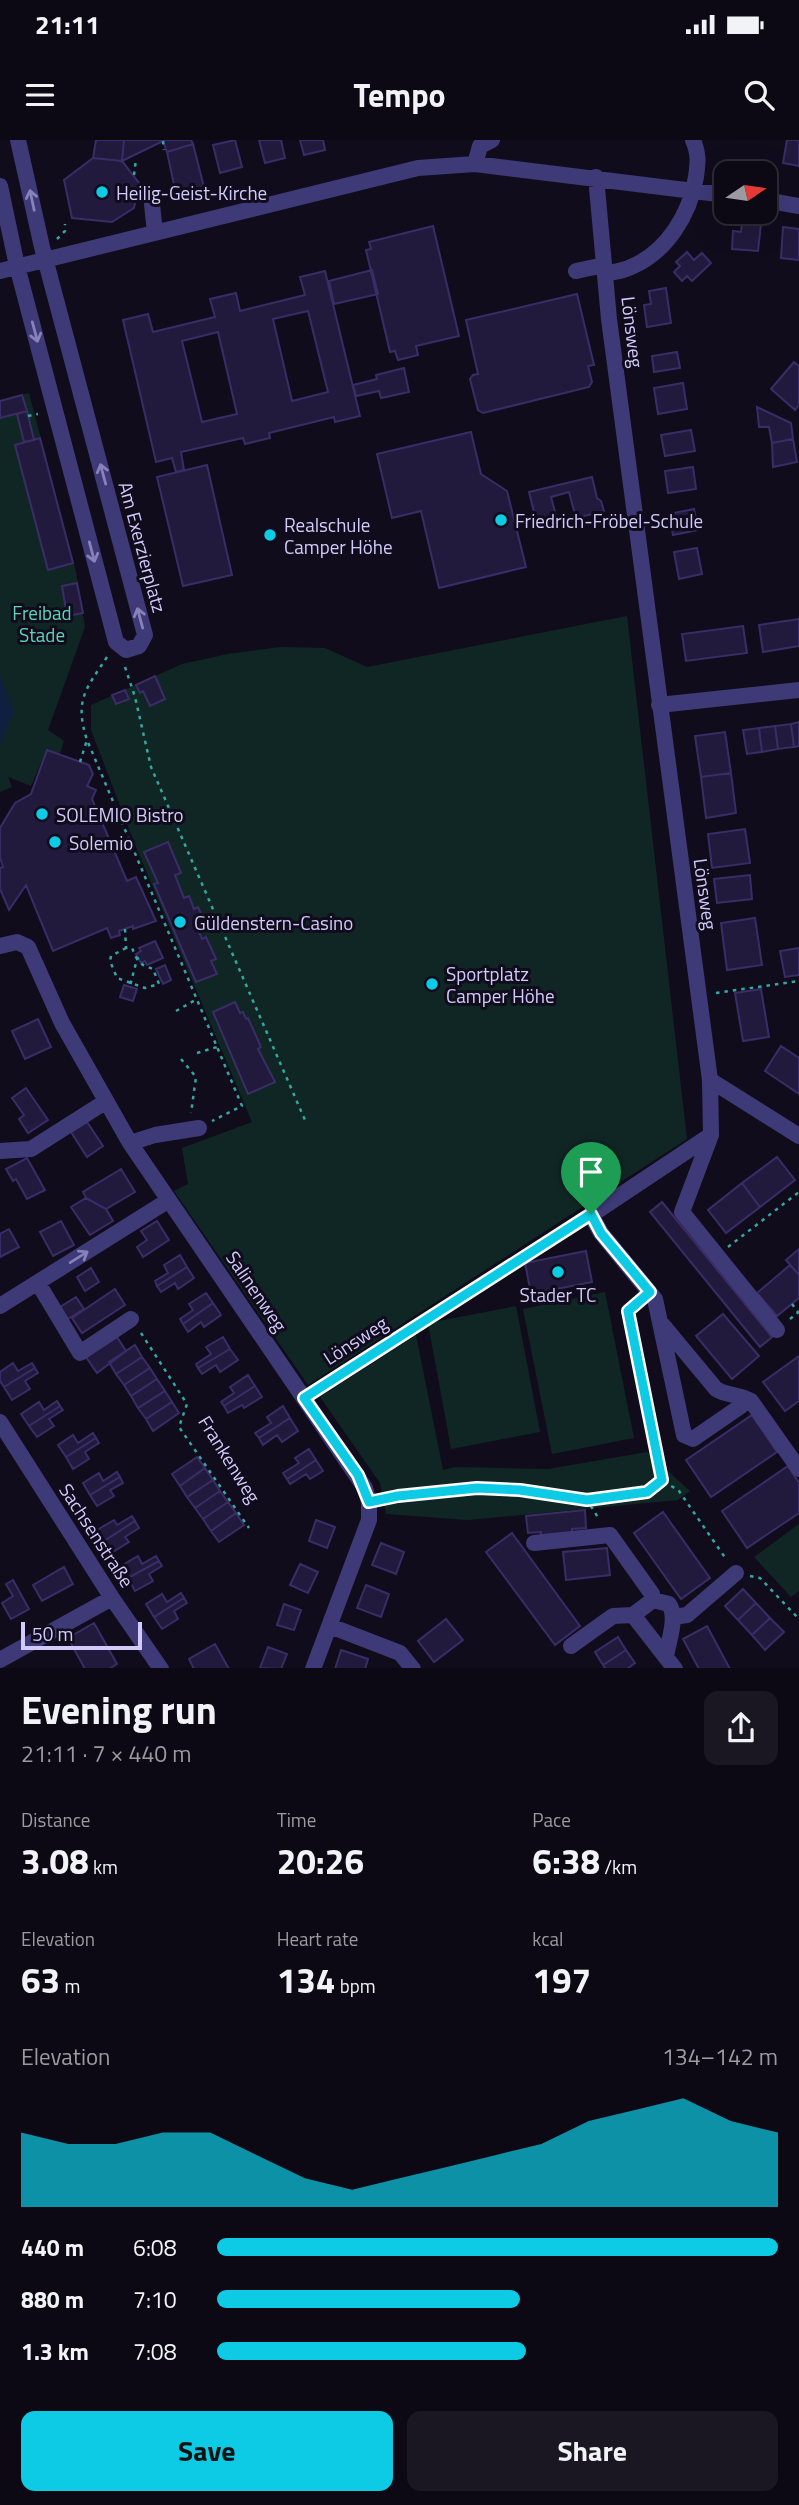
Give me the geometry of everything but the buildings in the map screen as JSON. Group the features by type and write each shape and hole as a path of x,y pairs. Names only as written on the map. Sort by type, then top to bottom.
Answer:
{"street":[{"name":"Am Exerzierplatz","path":"18,140 46,259 145,635 139,646 121,646"},
{"path":"475,164 480,146 492,140"},
{"path":"576,271 632,267 659,248 679,226 694,190 699,153 693,140"},
{"path":"0,271 418,168 475,164 714,193"},
{"name":"Lönsweg","path":"596,177 604,270 710,1080 711,1135"},
{"path":"0,187 17,266 121,646"},
{"path":"777,203 799,206"},
{"path":"152,204 155,233"},
{"path":"659,705 799,690"},
{"name":"Salinenweg","path":"0,946 17,942 28,947 62,1023 130,1143 358,1475 369,1502"},
{"path":"710,1080 799,1136"},
{"path":"0,1151 31,1149 105,1102"},
{"path":"130,1143 155,1135 194,1129"},
{"path":"711,1135 591,1214 601,1233 656,1299 684,1435 692,1439 741,1406"},
{"path":"711,1135 682,1212 777,1330"},
{"path":"0,1306 169,1200"},
{"path":"38,1283 80,1353 131,1319"},
{"path":"660,1322 716,1389 724,1394 741,1395 751,1401 799,1469"},
{"name":"Sachsenstraße","path":"0,1422 6,1444 161,1668"},
{"path":"313,1668 369,1520 369,1502"},
{"path":"534,1543 610,1535 652,1594 653,1600"},
{"path":"673,1617 687,1615 736,1573"},
{"path":"0,1660 113,1598"},
{"path":"571,1646 613,1616 633,1615 653,1600"},
{"path":"653,1600 669,1604 673,1610 670,1663"},
{"path":"633,1615 670,1663"},
{"path":"330,1626 400,1653 413,1668"}],"path":[{"path":"163,141 164,150"},
{"path":"134,175 136,159"},
{"path":"121,646 84,693 80,719 242,1106 194,1129 197,1077 181,1059"},
{"path":"121,646 151,767 306,1120"},
{"path":"80,762 87,740"},
{"path":"125,929 126,948"},
{"path":"126,948 132,948 143,965 153,969 159,984 145,988 117,978 110,961 115,953 126,948"},
{"path":"131,985 138,959"},
{"path":"698,996 799,981"},
{"path":"176,1012 197,999"},
{"path":"197,1053 217,1047"},
{"path":"718,1256 799,1192"},
{"name":"Lönsweg","path":"304,1398 591,1214"},
{"path":"650,1292 628,1311 662,1480 679,1491 736,1573 760,1578 799,1619"},
{"path":"792,1304 798,1312"},
{"name":"Frankenweg","path":"131,1319 187,1404 180,1426 249,1528"},
{"path":"369,1502 398,1496 477,1488 520,1490 587,1500 647,1492 662,1480"},
{"path":"587,1500 610,1535"}],"green space":[{"name":"Freibad Stade","path":"29,393 76,572 85,627 48,730 64,741 60,754 47,749 31,786 8,777 12,787 0,792 0,400"},
{"name":"Sportplatz Camper Höhe","path":"627,616 687,1139 308,1385 174,1191 188,1184 182,1148 252,1122 136,847 91,730 91,705 182,664 228,654 281,647 325,648 367,667"},
{"path":"605,1292 634,1438 552,1454 523,1309"},
{"path":"516,1306 540,1432 451,1449 428,1323"},
{"path":"416,1335 443,1470 455,1467 548,1469 647,1452 690,1491 678,1500 468,1520 386,1514 380,1483 320,1397"},
{"path":"799,1524 799,1591 791,1597 754,1557"}],"water":[{"path":"0,675 14,711 0,746"}],"place":[{"name":"Heilig-Geist-Kirche","path":"102,192"},
{"name":"Friedrich-Fröbel-Schule","path":"501,520"},
{"name":"Realschule Camper Höhe","path":"270,535"},
{"name":"SOLEMIO Bistro","path":"42,814"},
{"name":"Solemio","path":"55,842"},
{"name":"Güldenstern-Casino","path":"180,922"},
{"name":"Sportplatz Camper Höhe","path":"432,984"},
{"name":"Stader TC","path":"558,1272"}],"route":[{"path":"591,1214 601,1233 650,1292 628,1311 662,1480 647,1492 587,1500 520,1490 477,1488 398,1496 369,1502 358,1475 304,1398 591,1214"}]}
